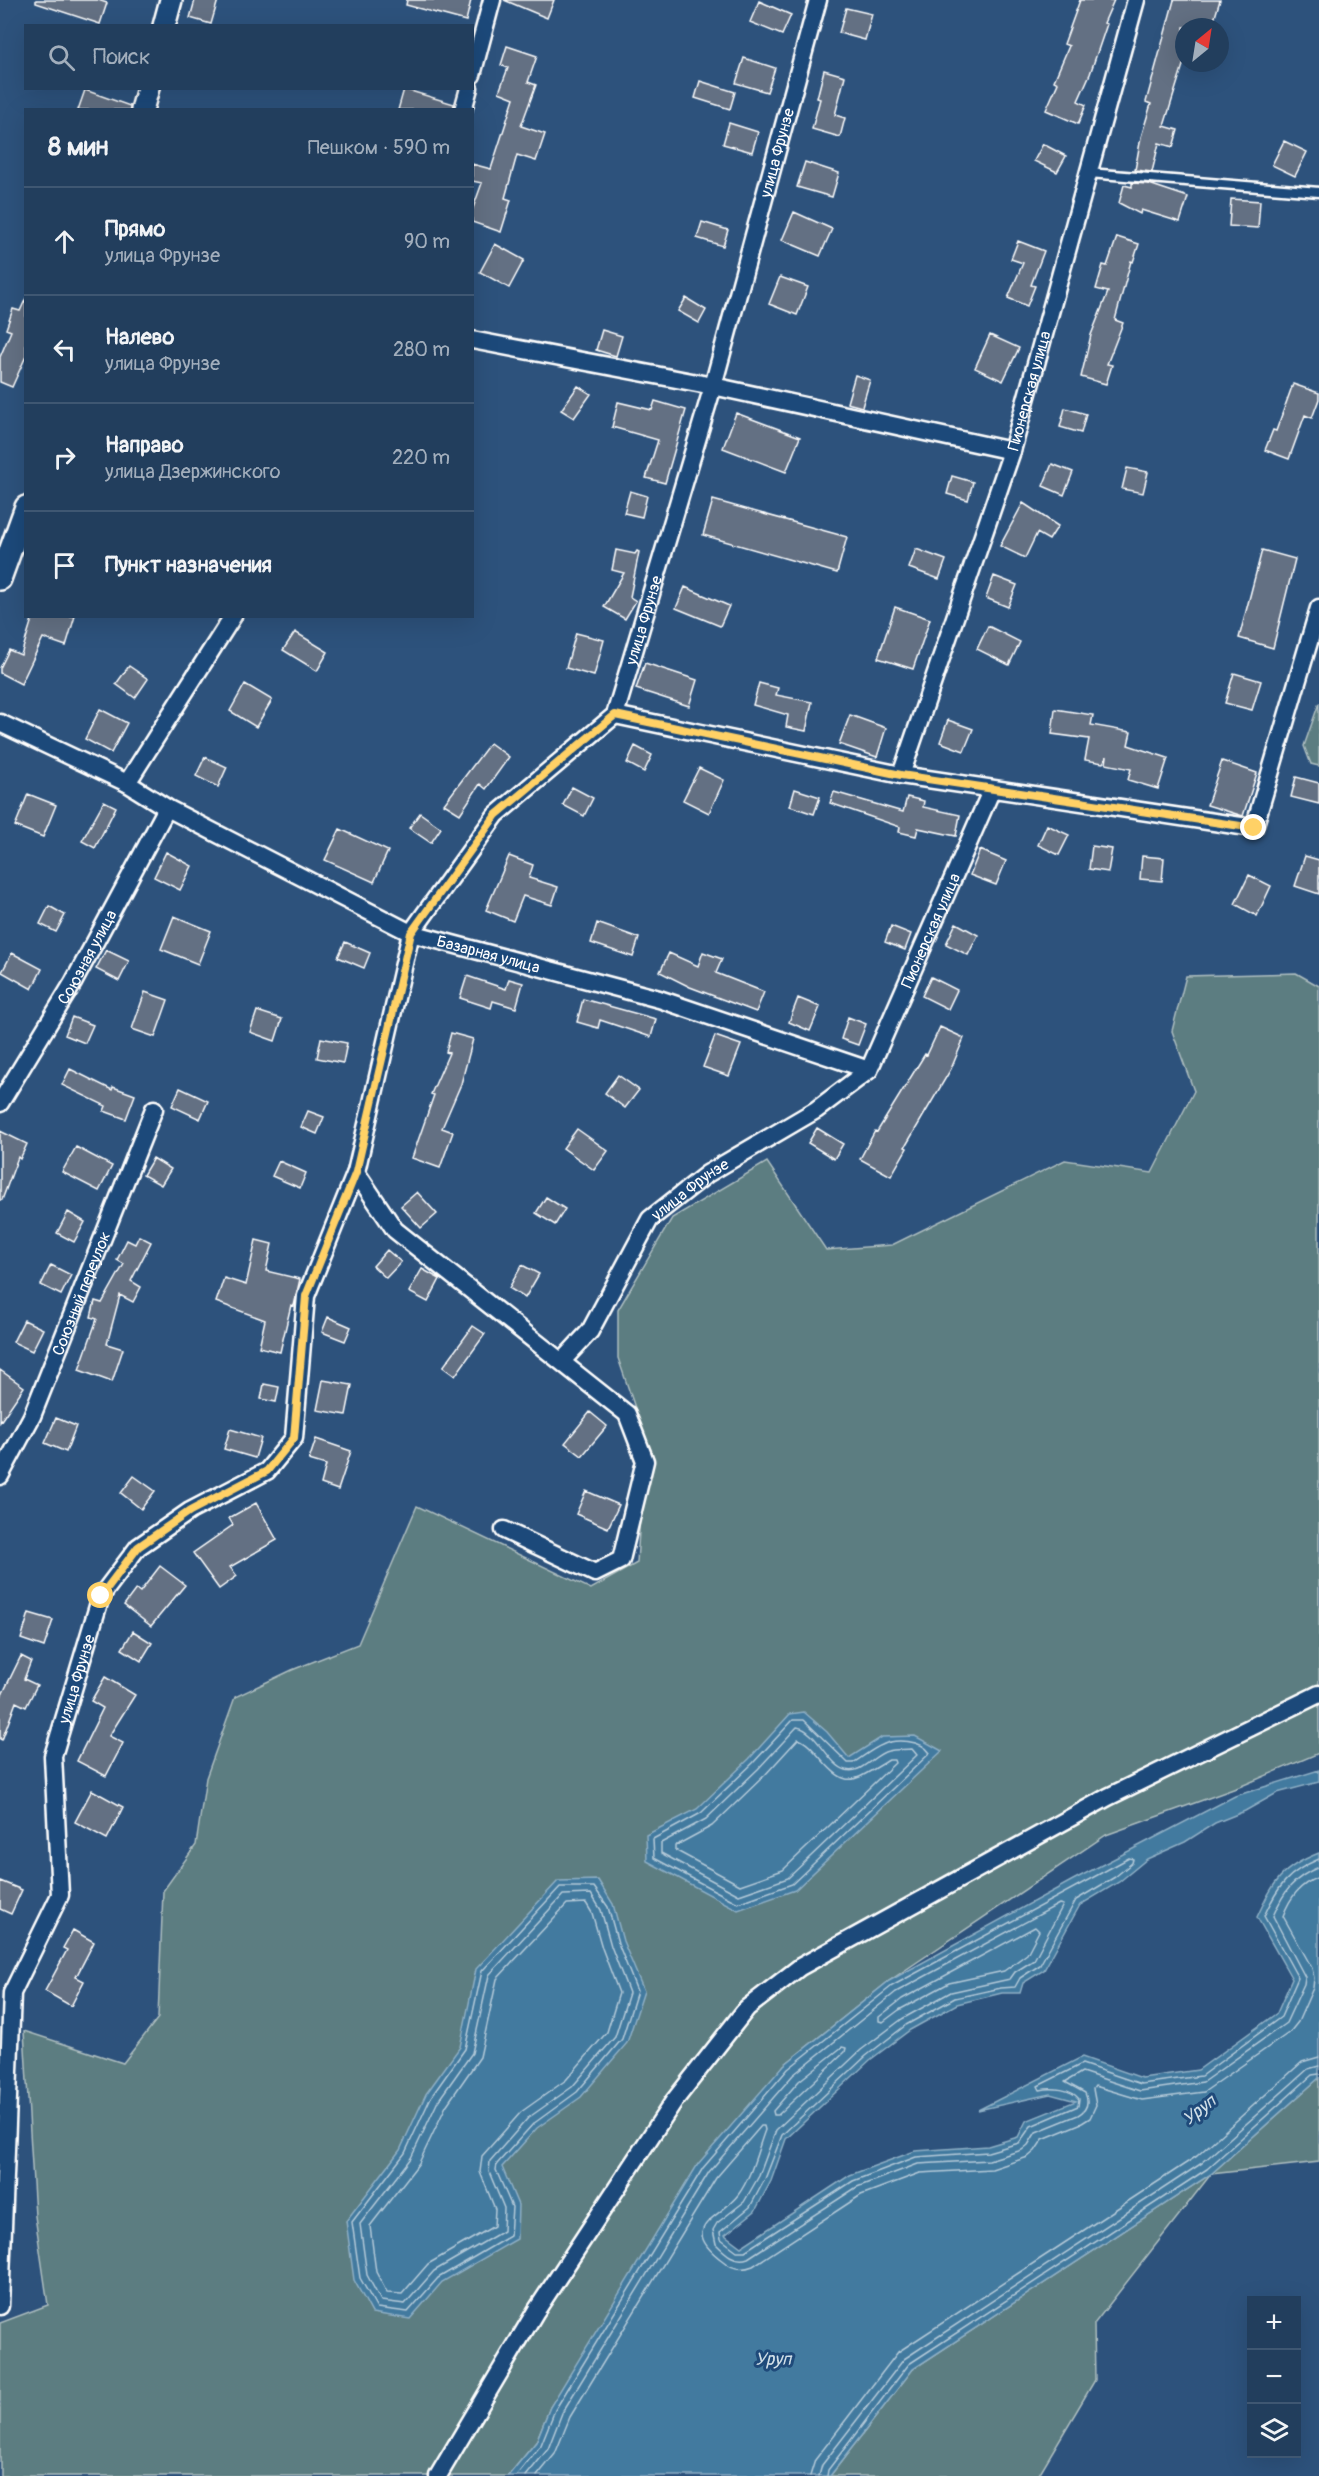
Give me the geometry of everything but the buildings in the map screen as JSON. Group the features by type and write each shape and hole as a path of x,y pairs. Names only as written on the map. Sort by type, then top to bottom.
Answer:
{"street":[{"path":"165,24 171,0"},
{"path":"474,68 492,0"},
{"name":"улица Фрунзе","path":"0,2306 6,1992 60,1895 53,1756 101,1596 138,1547 190,1511 267,1471 294,1438 306,1296 356,1172 411,933 496,815 615,715 713,386 818,0"},
{"name":"Пионерская улица","path":"901,775 1012,451 1136,0"},
{"path":"143,108 147,90"},
{"path":"464,108 468,90"},
{"path":"474,340 713,386 1012,451"},
{"path":"0,579 24,513"},
{"path":"615,715 901,775 1254,828 1319,608"},
{"path":"127,783 232,618"},
{"name":"Базарная улица","path":"0,723 127,783 167,808 411,933 659,999 869,1070"},
{"name":"Пионерская улица","path":"869,1070 992,789"},
{"name":"Союзная улица","path":"0,1102 73,983 167,808"},
{"name":"улица Фрунзе","path":"562,1361 590,1331 650,1219 707,1174 816,1110 869,1070"},
{"name":"Союзный переулок","path":"0,1476 32,1416 154,1109"},
{"path":"356,1172 395,1230 627,1414 645,1461 621,1560 595,1573 504,1530"},
{"path":"438,2476 536,2312 674,2101 747,2008 800,1967 1108,1797 1319,1694"}],"lane":[{"path":"1089,172 1319,192"}],"green space":[{"path":"1319,703 1319,766 1311,764 1304,746"},
{"path":"1296,973 1319,986 1319,1753 1239,1787 1106,1835 889,1981 784,2065 550,2407 536,2442 508,2476 0,2476 0,2323 48,2305 35,2216 24,2031 123,2063 158,2018 163,1891 196,1845 206,1778 235,1697 292,1670 358,1644 417,1506 591,1589 637,1563 645,1437 618,1358 618,1310 672,1218 767,1162 826,1250 892,1245 1065,1160 1152,1173 1194,1091 1172,1031 1186,976"},
{"path":"1319,2078 1319,2162 1211,2174"},
{"path":"1211,2174 1094,2324 1095,2380 1038,2476 830,2476 913,2369"}],"water":[{"path":"804,1712 827,1732 849,1758 882,1737 915,1736 942,1751 795,1890 738,1910 647,1861 646,1835 697,1809 749,1759 790,1714"},
{"name":"Уруп","path":"1319,1770 1319,1782 1277,1793 1245,1811 1215,1823 1185,1842 1147,1859 1119,1882 1080,1905 1044,1970 1023,1983 1020,1993 1002,1993 957,2004 910,2030 870,2060 786,2139 771,2181 755,2211 725,2235 741,2247 850,2175 915,2151 988,2146 1018,2137 1026,2121 1076,2101 1050,2094 978,2110 1082,2057 1142,2078 1198,2070 1277,2013 1292,1979 1257,1917 1280,1877 1296,1864 1319,1853 1319,2078 1211,2174 913,2369 830,2476 508,2476 536,2442 550,2407 698,2164 784,2065 889,1981 1073,1880 1235,1796"},
{"path":"598,1880 613,1904 623,1941 644,1991 627,2043 581,2097 537,2128 502,2167 518,2205 517,2239 442,2282 410,2319 372,2313 354,2280 346,2221 400,2150 426,2094 460,2047 476,1969 558,1881"}],"route":[{"path":"101,1596 138,1547 190,1511 267,1471 294,1438 306,1296 356,1172 411,933 496,815 615,715 901,775 1254,828"}]}
